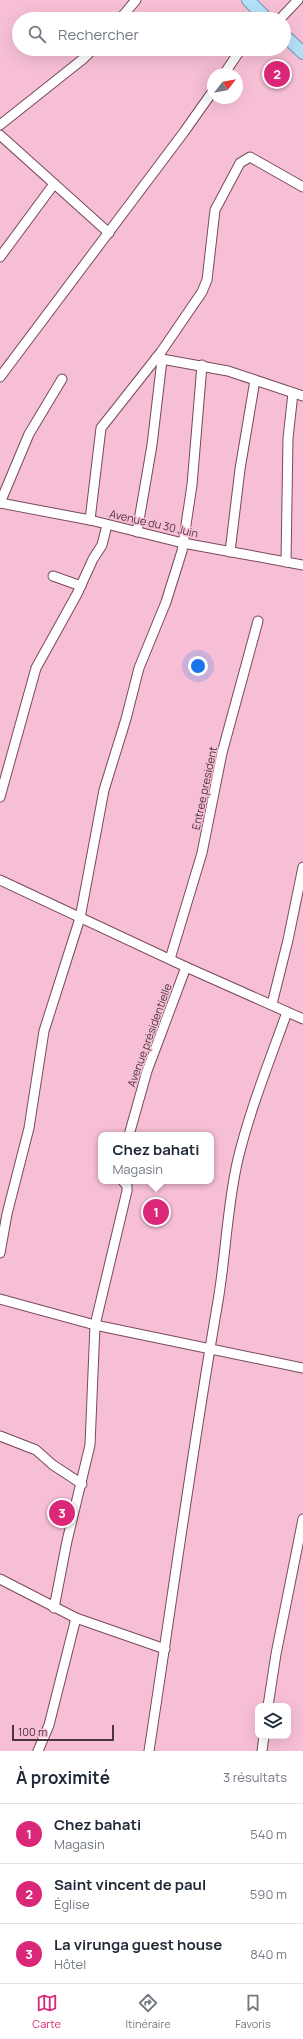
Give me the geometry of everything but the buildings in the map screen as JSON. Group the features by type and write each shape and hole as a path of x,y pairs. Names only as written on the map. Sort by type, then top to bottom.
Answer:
{"main road":[{"path":"248,0 259,12"},
{"path":"291,42 303,53"}],"street":[{"path":"126,12 136,0"},
{"path":"287,12 298,0"},
{"path":"0,125 86,56"},
{"path":"228,68 237,56"},
{"path":"0,377 109,233 207,99"},
{"path":"0,135 109,233"},
{"path":"90,520 101,428 159,359 205,286 215,210 240,163 250,157 303,187"},
{"path":"0,257 54,184"},
{"path":"159,359 202,365 228,371 303,396"},
{"path":"137,532 152,445 159,359"},
{"path":"0,1253 4,1213 28,1128 44,1031 80,918 111,764 126,719 139,668 166,602 183,543 192,485 202,365"},
{"path":"0,503 29,434 62,379"},
{"path":"230,552 240,469 255,380"},
{"path":"286,562 288,438 293,393"},
{"name":"Avenue du 30 Juin","path":"0,503 90,520 183,543 303,565"},
{"path":"0,797 36,668 81,586 93,559 102,545 107,525"},
{"path":"53,576 81,586"},
{"name":"Entree president","path":"170,959 202,853 222,753 258,621"},
{"path":"272,1004 288,940 303,866"},
{"path":"0,880 186,967 303,1019"},
{"name":"Avenue présidentielle","path":"130,1132 147,1071 186,967"},
{"path":"149,1751 225,1257 233,1185 238,1158 259,1089 288,1012"},
{"path":"54,1608 67,1541 82,1484 90,1445 95,1325 127,1191 124,1184"},
{"path":"0,1299 95,1325 303,1368"},
{"path":"0,1436 36,1450 53,1465 82,1484"},
{"path":"268,1703 276,1654 303,1519"},
{"path":"0,1579 76,1618 165,1649"},
{"path":"38,1751 49,1725 76,1618"},
{"path":"262,1751 264,1739"}],"place":[{"name":"Saint vincent de paul","path":"277,74"},
{"name":"Chez bahati","path":"156,1212"},
{"name":"La virunga guest house","path":"62,1513"}]}
